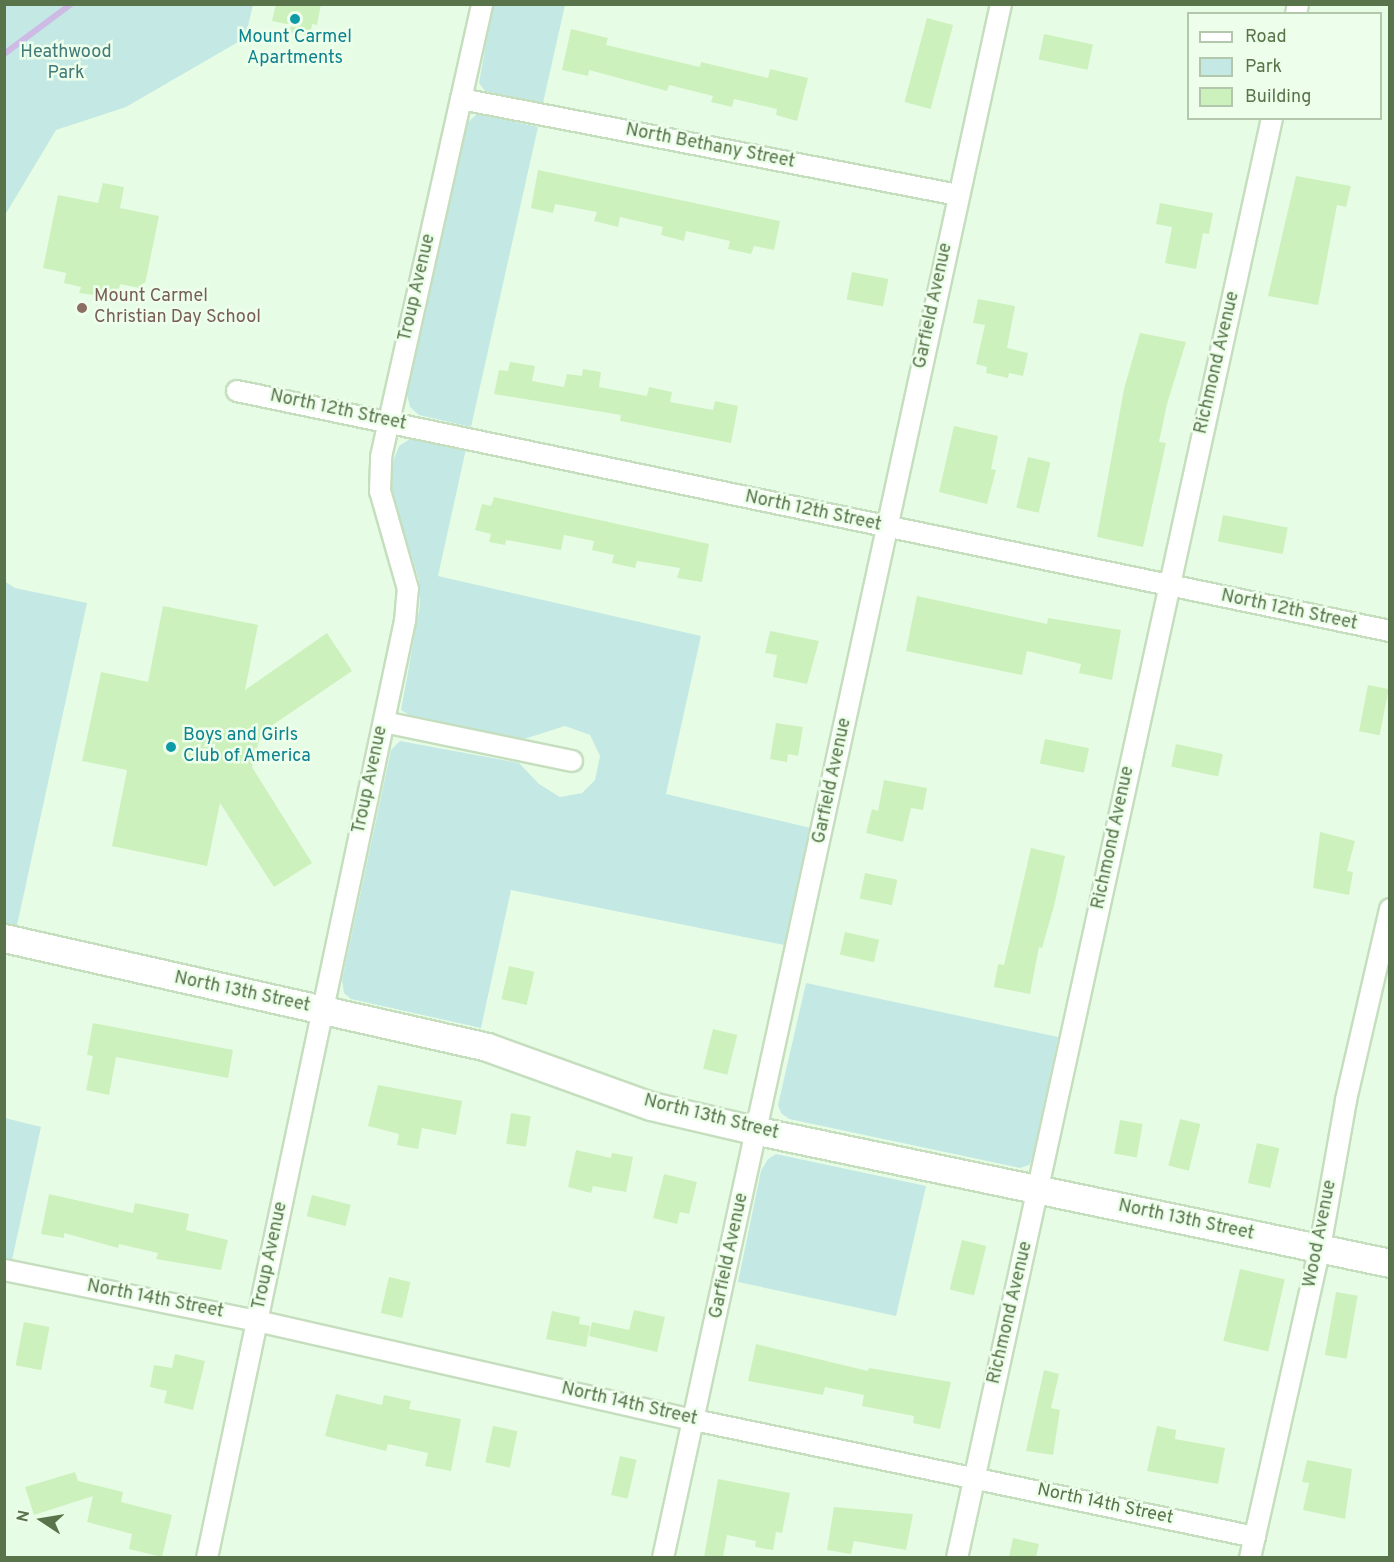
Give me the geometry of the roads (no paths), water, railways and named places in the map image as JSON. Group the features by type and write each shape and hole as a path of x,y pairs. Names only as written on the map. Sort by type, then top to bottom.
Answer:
{"street":[{"name":"Troup Avenue","path":"207,1557 405,621 408,589 380,490 381,457 482,4"},
{"name":"Garfield Avenue","path":"663,1557 758,1131 886,528 1001,4"},
{"name":"North Bethany Street","path":"461,99 958,195"},
{"name":"Richmond Avenue","path":"957,1557 1272,120"},
{"name":"North 12th Street","path":"237,391 1389,631"},
{"path":"384,722 572,761"},
{"name":"Wood Avenue","path":"1250,1557 1320,1248 1346,1100 1389,909"},
{"name":"North 13th Street","path":"4,938 487,1047 651,1106 1038,1191 1389,1263"},
{"name":"North 14th Street","path":"4,1270 257,1321 694,1420 975,1476 1254,1537"}],"waterway":[{"path":"4,54 71,4"}],"place":[{"name":"Mount Carmel Apartments","path":"295,19"},
{"name":"Mount Carmel Christian Day School","path":"82,308"},
{"name":"Boys and Girls Club of America","path":"171,747"}],"park label":[{"name":"Heathwood Park","path":"66,64"}]}
